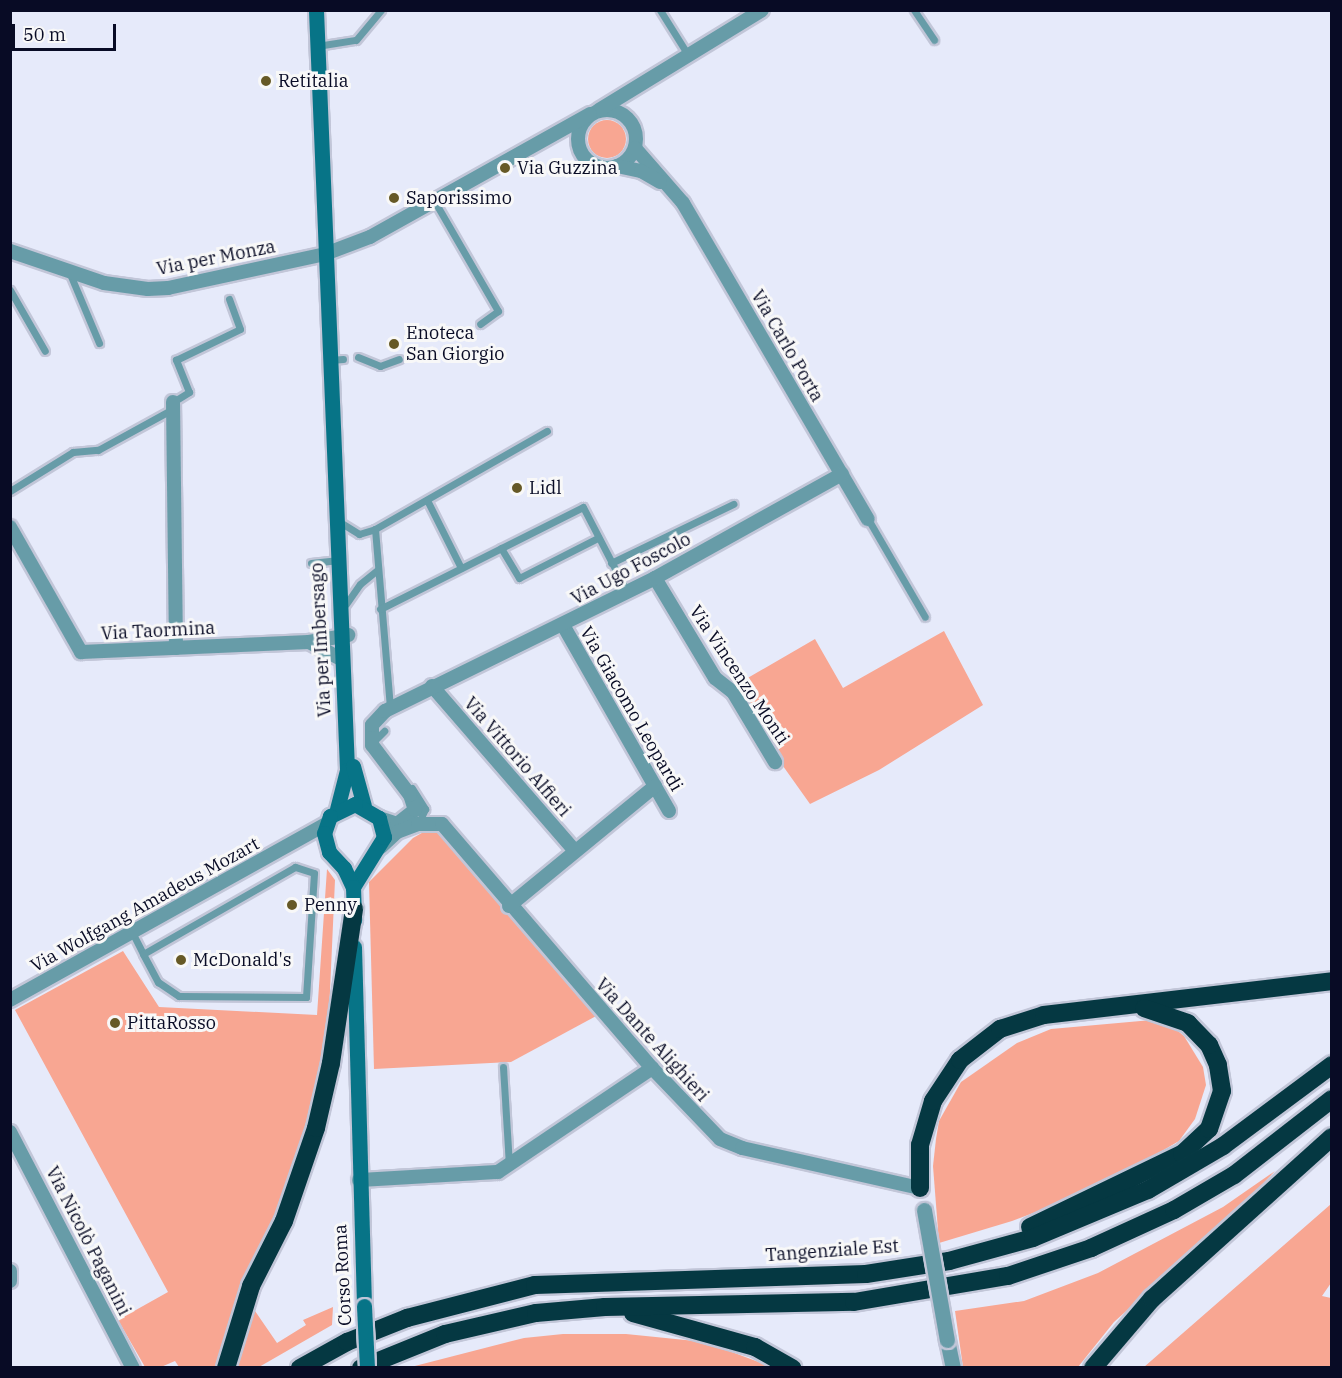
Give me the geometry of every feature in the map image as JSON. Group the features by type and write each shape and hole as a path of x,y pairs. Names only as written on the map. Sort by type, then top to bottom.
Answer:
{"highway":[{"path":"226,1368 251,1286 284,1221 316,1128 332,1063 354,909"},
{"path":"920,1188 920,1145 933,1101 972,1050 1014,1023 1131,1005 1332,981"},
{"path":"974,1254 1172,1160 1198,1142 1209,1129 1222,1091 1218,1065 1209,1045 1188,1023 1169,1014 1131,1005"},
{"name":"Tangenziale Est","path":"300,1368 347,1342 407,1318 535,1285 866,1274 974,1254 1034,1238 1148,1190 1223,1146 1332,1065"},
{"path":"361,1368 476,1326 537,1314 605,1307 854,1302 1008,1276 1099,1245 1174,1210 1242,1170 1332,1099"},
{"path":"1093,1368 1152,1299 1332,1137"},
{"path":"605,1307 692,1327 756,1347 792,1368"}],"main road":[{"name":"Via per Imbersago","path":"316,10 325,254 337,360 336,467 344,636 353,769 364,806"},
{"name":"Via per Imbersago","path":"326,824 337,809 347,770 341,659 346,604 341,560 343,524 336,467"},
{"path":"337,809 364,806 379,818 384,837 381,847 367,861 353,887"},
{"path":"326,824 325,842 353,887 359,1180"},
{"path":"333,855 357,864 367,861"},
{"name":"Corso Roma","path":"359,1180 367,1368"}],"street":[{"path":"325,254 370,237 435,202 538,140 595,112 762,10"},
{"path":"621,113 636,86"},
{"path":"538,140 564,136 578,145 590,163 601,167 617,166 635,148 633,125 621,113 595,112"},
{"path":"578,145 578,132 595,112"},
{"name":"Via Carlo Porta","path":"635,148 675,192 868,519"},
{"name":"Via Carlo Porta","path":"617,166 641,171 675,192"},
{"name":"Via per Monza","path":"10,251 70,274 104,283 148,289 222,280 325,254"},
{"path":"173,406 176,648"},
{"name":"Via Ugo Foscolo","path":"432,686 655,578 842,474"},
{"name":"Via Taormina","path":"10,527 81,652 309,642 344,636"},
{"name":"Via Vincenzo Monti","path":"655,578 715,678 733,692 775,762"},
{"name":"Via Giacomo Leopardi","path":"562,625 669,811"},
{"path":"309,642 341,659"},
{"path":"379,818 397,824 413,816 415,806 372,725 390,708 432,686"},
{"name":"Via Vittorio Alfieri","path":"432,686 574,851"},
{"path":"509,906 655,786"},
{"name":"Via Wolfgang Amadeus Mozart","path":"10,1000 133,934 326,824"},
{"path":"381,847 397,832 418,824"},
{"name":"Via Dante Alighieri","path":"418,824 442,824 509,906 652,1068 720,1139 742,1148 920,1188"},
{"path":"297,842 309,842 333,855"},
{"path":"359,1180 482,1176 509,1167 652,1068"},
{"name":"Via Nicolò Paganini","path":"10,1132 133,1368"},
{"path":"920,1188 952,1368"}],"lane":[{"path":"317,46 356,40 381,10"},
{"path":"660,10 688,55"},
{"path":"914,10 934,40"},
{"path":"435,202 498,311 480,324"},
{"path":"70,274 99,343"},
{"path":"10,290 45,351"},
{"path":"10,491 73,452 98,450 173,406 189,393 176,360 240,329 229,299"},
{"path":"358,357 380,366 399,359"},
{"path":"343,524 359,534 375,530 547,431"},
{"path":"427,500 461,568"},
{"path":"611,563 733,504"},
{"path":"380,609 583,507 627,592"},
{"path":"868,519 925,617"},
{"path":"375,530 390,708"},
{"path":"501,548 519,578 598,538"},
{"path":"311,563 341,560"},
{"path":"346,604 360,584 377,570"},
{"path":"378,737 383,754 422,800 425,812 418,824"},
{"path":"133,934 143,954 158,982 178,996 306,997 314,873 295,867 143,954"},
{"path":"504,1067 509,1167"}],"shaded area":[{"path":"607,120 614,121 620,126 625,132 625,146 620,152 614,157 607,158 600,157 594,152 589,146 588,139 589,132 594,126 600,121"},
{"path":"944,631 983,705 879,770 810,804 783,766 739,683 815,639 843,688"},
{"path":"427,830 438,830 598,1015 511,1062 374,1069 369,882 413,838"},
{"path":"327,869 335,880 329,1013 314,1103 295,1174 217,1367 179,1367 175,1361 161,1367 145,1367 118,1320 168,1292 15,1010 123,951 159,1007 317,1015"},
{"path":"1163,1019 1184,1036 1203,1067 1206,1085 1195,1119 1179,1141 1097,1189 1012,1221 939,1243 933,1166 936,1139 939,1121 961,1082 1017,1043 1051,1029"},
{"path":"1275,1171 1230,1218 1114,1322 1078,1367 963,1367 955,1311 1024,1301 1098,1273 1223,1207"},
{"path":"1331,1204 1331,1283 1322,1296 1331,1298 1331,1367 1144,1367"},
{"path":"333,1307 332,1325 259,1367 235,1368 253,1308 277,1343 306,1325 303,1320"},
{"path":"563,1334 626,1334 705,1342 772,1367 407,1368 524,1338"}],"place":[{"name":"Retitalia","path":"266,81"},
{"name":"Via Guzzina","path":"505,168"},
{"name":"Saporissimo","path":"394,198"},
{"name":"Enoteca San Giorgio","path":"394,344"},
{"name":"Lidl","path":"517,488"},
{"name":"Penny","path":"292,905"},
{"name":"McDonald's","path":"181,960"},
{"name":"PittaRosso","path":"115,1023"}]}
